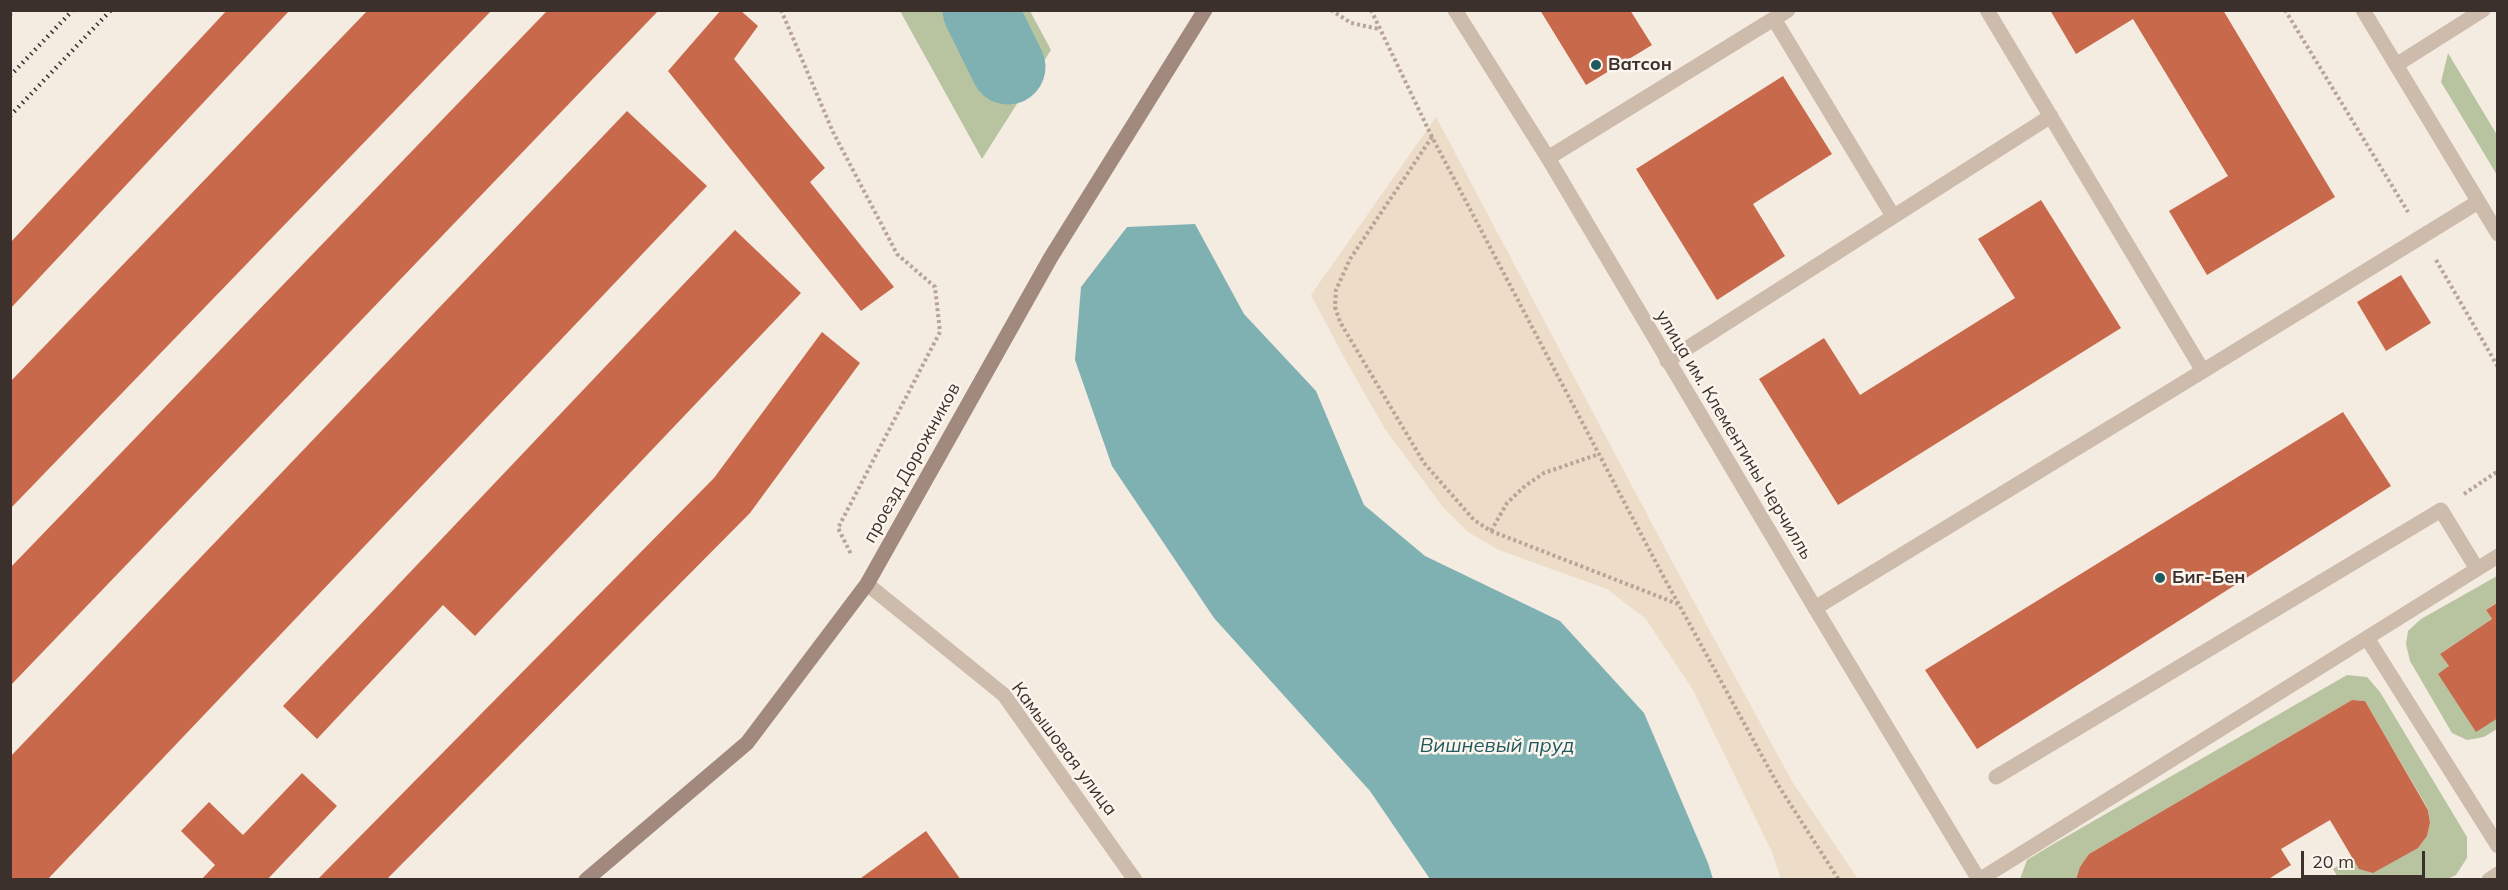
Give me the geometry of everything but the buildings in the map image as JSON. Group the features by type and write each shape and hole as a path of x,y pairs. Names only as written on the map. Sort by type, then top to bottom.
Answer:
{"main road":[{"name":"проезд Дорожников","path":"586,879 747,743 867,584 1051,257 1205,10"}],"street":[{"name":"улица им. Клементины Черчилль","path":"1455,10 1548,158 1667,361 1979,879"},
{"path":"1548,158 1788,10"},
{"path":"1986,10 2204,370"},
{"path":"2363,10 2498,234"},
{"path":"2396,65 2483,10"},
{"path":"1774,19 1893,216"},
{"path":"1667,361 2051,116"},
{"path":"1815,608 2478,202"},
{"path":"1996,777 2441,510 2477,569"},
{"path":"1979,879 2498,556"},
{"name":"Камышовая улица","path":"867,584 1004,695 1135,879"},
{"path":"2367,638 2498,846"},
{"path":"2489,879 2498,874"}],"path":[{"path":"782,10 833,132 897,254 935,287 940,332 838,528 867,584"},
{"path":"1331,10 1351,23 1380,30"},
{"path":"1371,10 1432,137 1678,604 1778,785 1839,879"},
{"path":"2285,10 2423,236 2498,367"},
{"path":"1432,137 1350,259 1336,290 1335,307 1340,322 1424,464 1473,520 1491,531 1678,604"},
{"path":"1491,531 1508,503 1525,486 1544,473 1599,454"},
{"path":"2441,510 2498,471"}],"green space":[{"path":"900,11 1030,11 1051,50 982,159"},
{"path":"2448,53 2497,135 2497,175 2441,82"},
{"path":"2497,576 2497,602 2486,610 2492,619 2440,654 2497,718 2497,729 2484,737 2467,740 2452,733 2410,661 2406,644 2408,631 2421,619"},
{"path":"2347,675 2367,677 2380,692 2467,837 2467,858 2456,875 2448,879 2339,879 2333,869 2352,857 2418,848 2427,836 2430,823 2428,809 2365,701 2352,700 2089,854 2076,879 2020,879 2027,860"}],"shaded area":[{"path":"1436,117 1675,567 1793,783 1858,879 1781,879 1772,852 1693,690 1645,618 1607,589 1499,550 1468,532 1443,507 1385,429 1346,361 1311,295"}],"water":[{"name":"Вишневый пруд","path":"1195,224 1244,314 1316,391 1364,505 1425,556 1560,621 1644,713 1713,879 1430,879 1370,791 1214,618 1112,466 1075,360 1081,287 1127,227"}],"waterway":[{"path":"980,10 1008,67"}],"railway":[{"path":"10,14 14,10"},
{"path":"10,76 73,10"},
{"path":"10,116 111,10"}],"place":[{"name":"Ватсон","path":"1596,65"},
{"name":"Биг-Бен","path":"2160,578"}]}
